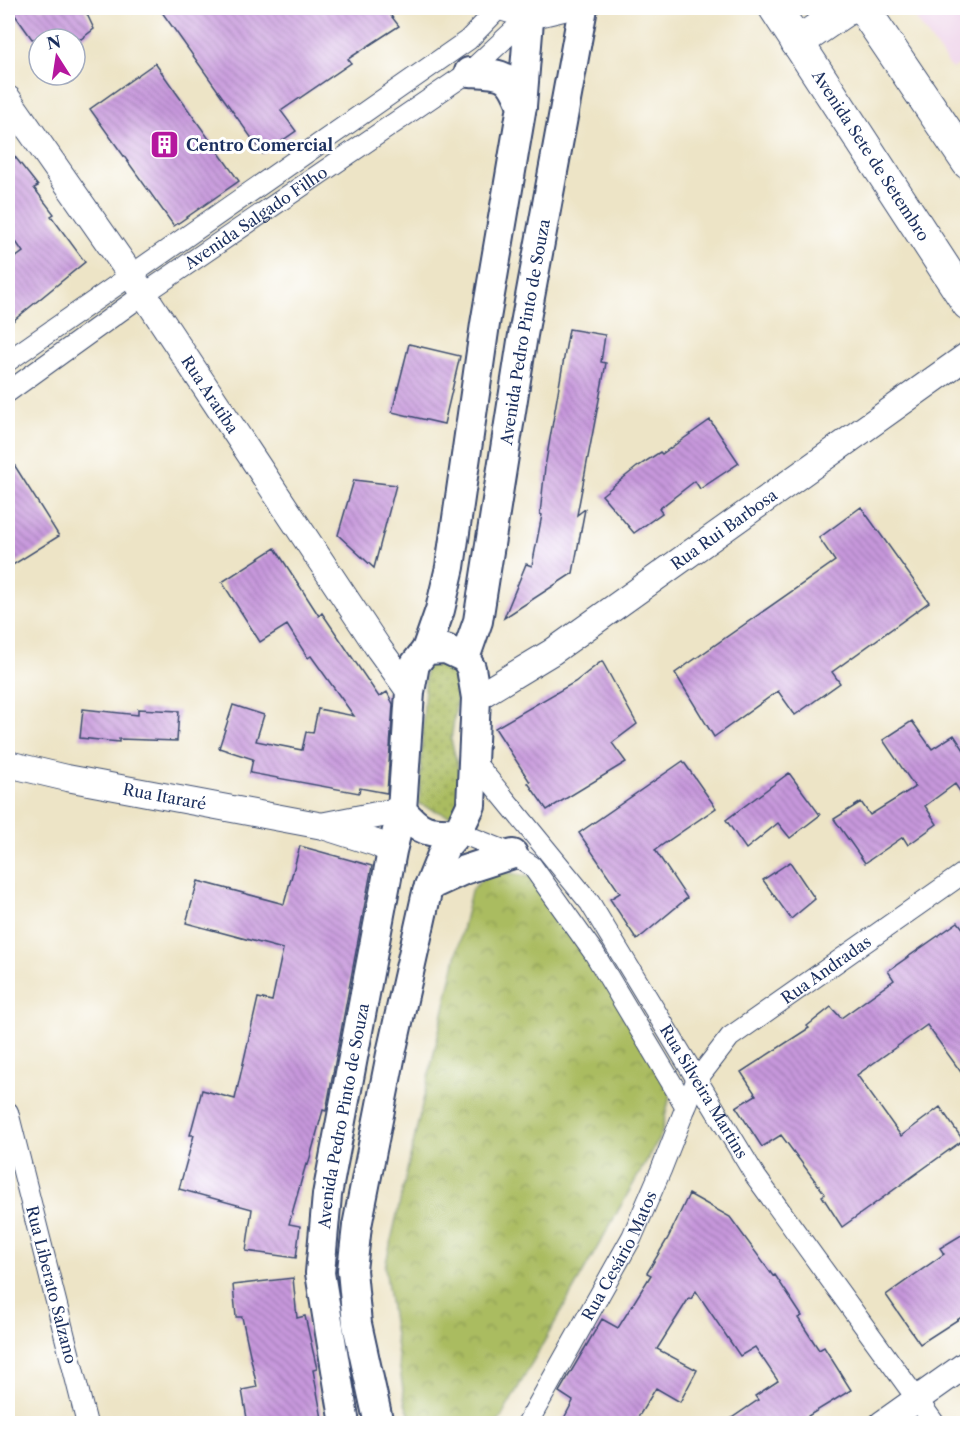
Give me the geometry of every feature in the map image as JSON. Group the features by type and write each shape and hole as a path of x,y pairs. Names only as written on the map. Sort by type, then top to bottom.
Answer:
{"main road":[{"name":"Avenida Pedro Pinto de Souza","path":"379,1424 357,1324 352,1270 357,1226 392,1049 429,886 445,847 458,832 471,805 476,699 471,668 465,658 478,621 523,335 583,8"},
{"name":"Avenida Sete de Setembro","path":"775,8 968,304"},
{"path":"797,43 848,8"},
{"path":"863,8 968,163"},
{"name":"Avenida Pedro Pinto de Souza","path":"345,1424 320,1273 327,1195 392,851 402,810 410,692 415,664 426,650 440,610 450,567 485,324 522,106 515,10"},
{"path":"469,72 494,73 508,78 516,89 522,106"},
{"path":"485,324 523,335"},
{"path":"426,650 446,649 465,658"},
{"path":"402,810 415,825 434,833 458,832"},
{"path":"429,886 464,870 513,854"},
{"path":"356,1037 392,1049"}],"street":[{"name":"Avenida Salgado Filho","path":"8,392 138,284 468,40 515,10 563,8"},
{"name":"Avenida Salgado Filho","path":"8,361 138,284 469,72 515,10"},
{"name":"Rua Aratiba","path":"8,99 138,284 379,649 410,692"},
{"name":"Rua Rui Barbosa","path":"476,699 552,652 968,355"},
{"name":"Rua Silveira Martins","path":"473,760 590,903 756,1177 935,1424"},
{"name":"Rua Itararé","path":"8,764 67,778 324,826 376,843 392,851"},
{"name":"Rua Itararé","path":"324,826 402,810"},
{"name":"Rua Silveira Martins","path":"458,832 513,854 532,866 594,954 686,1107"},
{"name":"Rua Andradas","path":"696,1081 730,1037 968,870"},
{"name":"Rua Cesário Matos","path":"527,1424 632,1237 696,1081"},
{"name":"Rua Liberato Salzano","path":"8,1112 87,1424"},
{"path":"882,1424 968,1363"}],"shaded area":[{"path":"908,8 967,8 967,58 952,69"}],"green space":[{"path":"426,662 461,671 451,740 464,790 452,817 419,804"},
{"path":"491,869 540,879 672,1087 661,1135 498,1423 413,1423 405,1403 385,1267 471,891"}],"building":[{"path":"10,8 84,8 94,29 87,34 87,27 27,27 27,32"},
{"path":"159,8 385,8 399,26 348,59 351,63 281,111 296,131 263,154"},
{"name":"Centro Comercial","path":"155,63 239,181 174,226 90,109"},
{"path":"8,148 38,186 34,188 54,214 51,216 85,262 8,325 8,263 23,252 8,230"},
{"path":"569,329 605,335 601,362 606,363 577,515 585,509 573,573 504,618 526,564 532,566 542,515 540,514 545,467"},
{"path":"409,344 460,356 444,424 392,412"},
{"path":"710,420 739,463 700,489 695,481 659,509 662,513 634,533 602,495 637,467 660,452 662,454"},
{"path":"8,455 59,536 8,568"},
{"path":"354,480 396,485 374,568 338,535"},
{"path":"861,507 929,602 832,672 840,683 795,715 778,691 714,737 675,673 835,561 819,538"},
{"path":"275,548 319,616 322,613 379,697 387,692 393,704 387,793 360,788 359,793 250,773 253,759 219,748 233,705 264,715 256,741 302,750 306,732 313,733 318,709 354,716 311,656 308,658 287,625 260,642 222,582"},
{"path":"602,661 637,724 612,743 626,762 547,810 495,728 575,682"},
{"path":"83,709 138,715 138,709 179,711 177,741 119,739 119,742 80,738"},
{"path":"912,721 932,749 954,735 968,756 968,803 955,784 925,806 937,824 908,845 903,837 865,863 834,819 861,802 870,815 915,787 883,740"},
{"path":"683,761 716,808 655,850 687,898 637,940 610,899 620,893 579,833"},
{"path":"789,773 820,815 790,838 778,823 746,849 726,820"},
{"path":"300,846 372,866 326,1111 323,1110 289,1224 300,1226 296,1258 246,1251 252,1209 179,1189 194,1135 190,1135 202,1090 235,1099 258,998 272,1001 283,949 186,923 198,881 284,904"},
{"path":"790,862 815,899 791,919 763,880"},
{"path":"958,922 968,935 968,1082 927,1025 857,1075 901,1136 940,1107 963,1140 842,1227 822,1196 825,1194 781,1135 762,1147 736,1107 756,1095 741,1072 809,1028 807,1026 831,1007 841,1018 894,980 888,971"},
{"path":"689,1194 730,1217 773,1276 775,1275 802,1316 798,1318 819,1350 824,1347 851,1390 808,1416 813,1424 723,1424 758,1400 755,1396 778,1381 755,1347 740,1356 696,1291 691,1299 689,1298 657,1349 697,1370 680,1402 656,1388 634,1424 561,1424 573,1401 559,1392 602,1319 618,1328 651,1275 647,1273 668,1238"},
{"path":"968,1231 968,1313 920,1344 886,1295 944,1254 940,1248"},
{"path":"293,1278 297,1318 305,1316 317,1369 313,1370 323,1424 248,1424 242,1390 257,1387 242,1317 236,1317 233,1285"}],"place":[{"name":"Centro Comercial","path":"165,145"}]}
